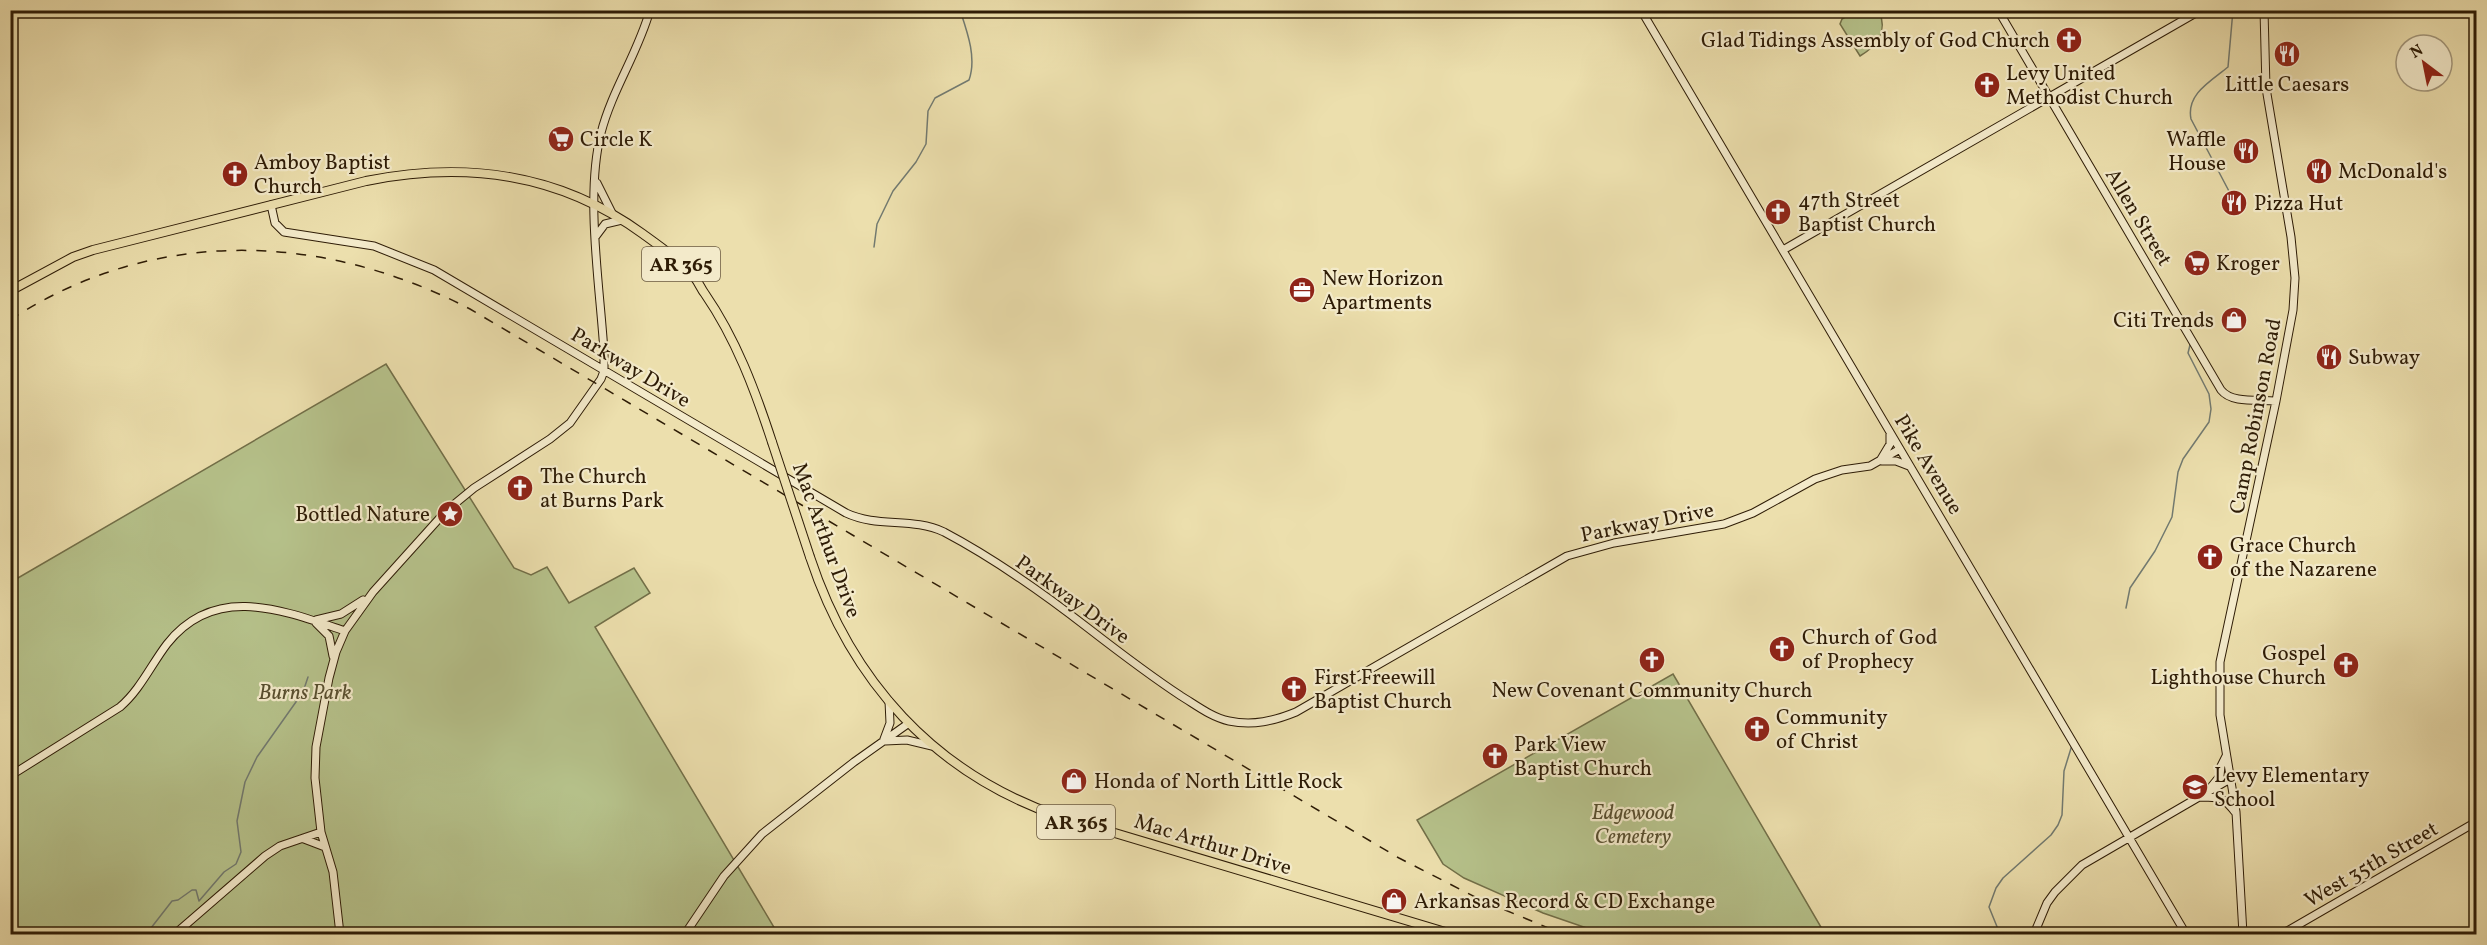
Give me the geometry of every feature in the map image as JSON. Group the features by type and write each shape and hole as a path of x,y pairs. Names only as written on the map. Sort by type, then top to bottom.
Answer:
{"main road":[{"name":"AR 365","path":"10,291 73,257 93,250 386,177 450,171 498,174 557,188 595,204 622,220"},
{"name":"Mac Arthur Drive","path":"622,220 665,250 697,280 735,345 772,442 825,599 847,641 868,674 889,701 932,746 988,786 1041,810 1452,934"}],"street":[{"path":"340,934 333,872 321,832 315,791 315,761 333,661 345,631 370,596 434,523 460,499 564,429 589,399 604,371 596,236 596,161 605,119 651,10"},
{"name":"Pike Avenue","path":"1641,10 2186,934"},
{"name":"Allen Street","path":"1998,10 2221,390 2226,396 2234,399 2276,401"},
{"path":"1783,250 2201,10"},
{"name":"Camp Robinson Road","path":"2243,934 2236,812 2220,715 2220,662 2276,401 2292,317 2295,278 2291,237 2266,88 2264,10"},
{"path":"596,180 612,213"},
{"name":"Parkway Drive","path":"271,205 275,223 284,232 357,242 406,257 446,277 846,513 866,521 917,524 943,532 1026,582 1140,668 1193,703 1222,719 1241,723 1268,722 1298,711 1567,556 1614,543 1724,524 1753,513 1820,477 1880,462 1896,461 1911,467"},
{"path":"596,236 605,224 622,220"},
{"path":"591,363 604,352"},
{"path":"1880,462 1890,444 1888,427"},
{"name":"Parkway Drive","path":"1880,462 1900,449"},
{"path":"314,621 341,614 370,596"},
{"path":"10,776 120,707 130,697 174,635 199,615 215,609 246,606 314,621 345,631"},
{"path":"314,621 329,636 333,661"},
{"path":"883,741 890,723 889,701"},
{"path":"685,934 724,876 751,845 796,807 909,723"},
{"path":"883,741 907,740 932,746"},
{"path":"2207,792 2220,776 2221,766 2226,756"},
{"path":"2034,934 2047,903 2063,882 2091,858 2230,779"},
{"path":"2199,797 2225,799 2236,812"},
{"name":"West 35th Street","path":"2282,934 2476,822"},
{"path":"175,934 279,846 321,832"},
{"path":"301,838 325,847"}],"green space":[{"path":"1855,11 1879,11 1882,25 1876,43 1860,56 1840,24 1842,19"},
{"name":"Burns Park","path":"386,364 514,568 531,575 547,567 569,603 634,568 650,593 595,627 778,934 11,934 11,582"},
{"name":"Edgewood Cemetery","path":"1673,674 1825,934 1604,934 1543,913 1464,878 1443,864 1417,820"}],"waterway":[{"path":"874,247 877,224 893,191 916,162 926,144 928,111 935,98 969,80 972,54 960,10"},
{"path":"2231,195 2191,119 2190,110 2192,102 2201,89 2228,67 2233,10"},
{"path":"2126,608 2130,588 2155,551 2172,517 2178,472 2183,459 2209,422 2211,409 2209,394 2188,353 2190,345"},
{"path":"133,934 133,932 151,928 172,901 178,900 192,890 196,890 199,901 224,872 236,864 241,852 237,821 245,782 257,757 303,692 308,677"},
{"path":"2000,934 1989,907 1996,888 2003,878 2051,835 2058,825 2062,815 2064,771 2072,745"}],"railway":[{"path":"10,320 65,289 122,268 180,255 238,250 297,254 356,265 414,284 470,309 1399,858 1481,900 1563,934"}],"place":[{"name":"Glad Tidings Assembly of God Church","path":"2069,40"},
{"name":"Little Caesars","path":"2287,54"},
{"name":"Levy United Methodist Church","path":"1987,85"},
{"name":"Circle K","path":"561,139"},
{"name":"Waffle House","path":"2246,151"},
{"name":"McDonald's","path":"2319,171"},
{"name":"Amboy Baptist Church","path":"235,174"},
{"name":"Pizza Hut","path":"2234,203"},
{"name":"47th Street Baptist Church","path":"1778,212"},
{"name":"Kroger","path":"2197,263"},
{"name":"New Horizon Apartments","path":"1302,290"},
{"name":"Citi Trends","path":"2234,320"},
{"name":"Subway","path":"2329,357"},
{"name":"The Church at Burns Park","path":"520,488"},
{"name":"Bottled Nature","path":"450,514"},
{"name":"Grace Church of the Nazarene","path":"2210,557"},
{"name":"Church of God of Prophecy","path":"1782,649"},
{"name":"New Covenant Community Church","path":"1652,660"},
{"name":"Gospel Lighthouse Church","path":"2346,665"},
{"name":"First Freewill Baptist Church","path":"1294,689"},
{"name":"Community of Christ","path":"1757,729"},
{"name":"Park View Baptist Church","path":"1495,756"},
{"name":"Honda of North Little Rock","path":"1074,781"},
{"name":"Levy Elementary School","path":"2195,787"},
{"name":"Arkansas Record & CD Exchange","path":"1394,901"}]}
